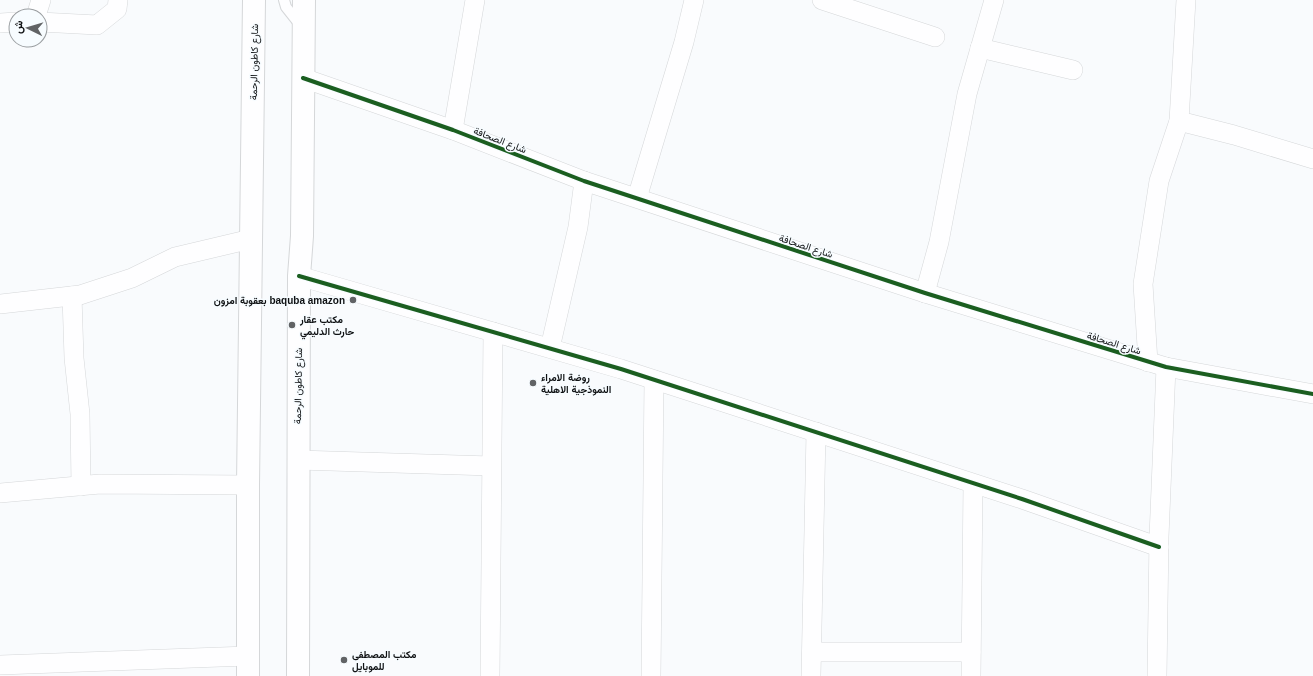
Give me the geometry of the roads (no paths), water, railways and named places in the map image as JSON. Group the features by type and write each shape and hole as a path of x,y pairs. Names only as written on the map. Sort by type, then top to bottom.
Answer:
{"street":[{"path":"48,22 97,25 117,9 118,0"},
{"name":"شارع كاطون الرحمة","path":"248,666 248,485 254,0"},
{"name":"شارع كاطون الرحمة","path":"298,676 299,276 302,236 304,0"},
{"path":"453,130 475,0"},
{"path":"637,198 684,42 694,0"},
{"path":"822,0 935,37"},
{"path":"925,294 939,242 967,94 994,0"},
{"path":"1157,676 1159,547 1157,365 1143,284 1159,181 1179,121 1186,0"},
{"path":"980,48 1074,70"},
{"name":"شارع الصحافة","path":"303,78 453,130 584,181 925,294 1157,365 1313,394"},
{"path":"1179,121 1234,135 1313,159"},
{"path":"550,348 578,228 584,181"},
{"path":"0,304 72,296 132,278 175,257 251,239"},
{"path":"299,276 550,348 654,380 816,432 1159,547"},
{"path":"72,296 74,358 80,414 81,486"},
{"path":"490,676 493,332"},
{"path":"651,676 654,380"},
{"path":"811,676 816,432"},
{"path":"298,460 491,466"},
{"path":"0,493 100,484 248,485"},
{"path":"971,676 973,484"},
{"path":"812,652 971,652"},
{"path":"0,665 75,669 248,666"}],"lane":[{"path":"284,0 286,7 303,29"}],"place":[{"name":"بعقوبة امزون baquba amazon","path":"353,300"},
{"name":"مكتب عقار حارث الدليمي","path":"292,325"},
{"name":"روضة الامراء النموذجية الاهلية","path":"533,383"},
{"name":"مكتب المصطفى للموبايل","path":"344,660"}]}
